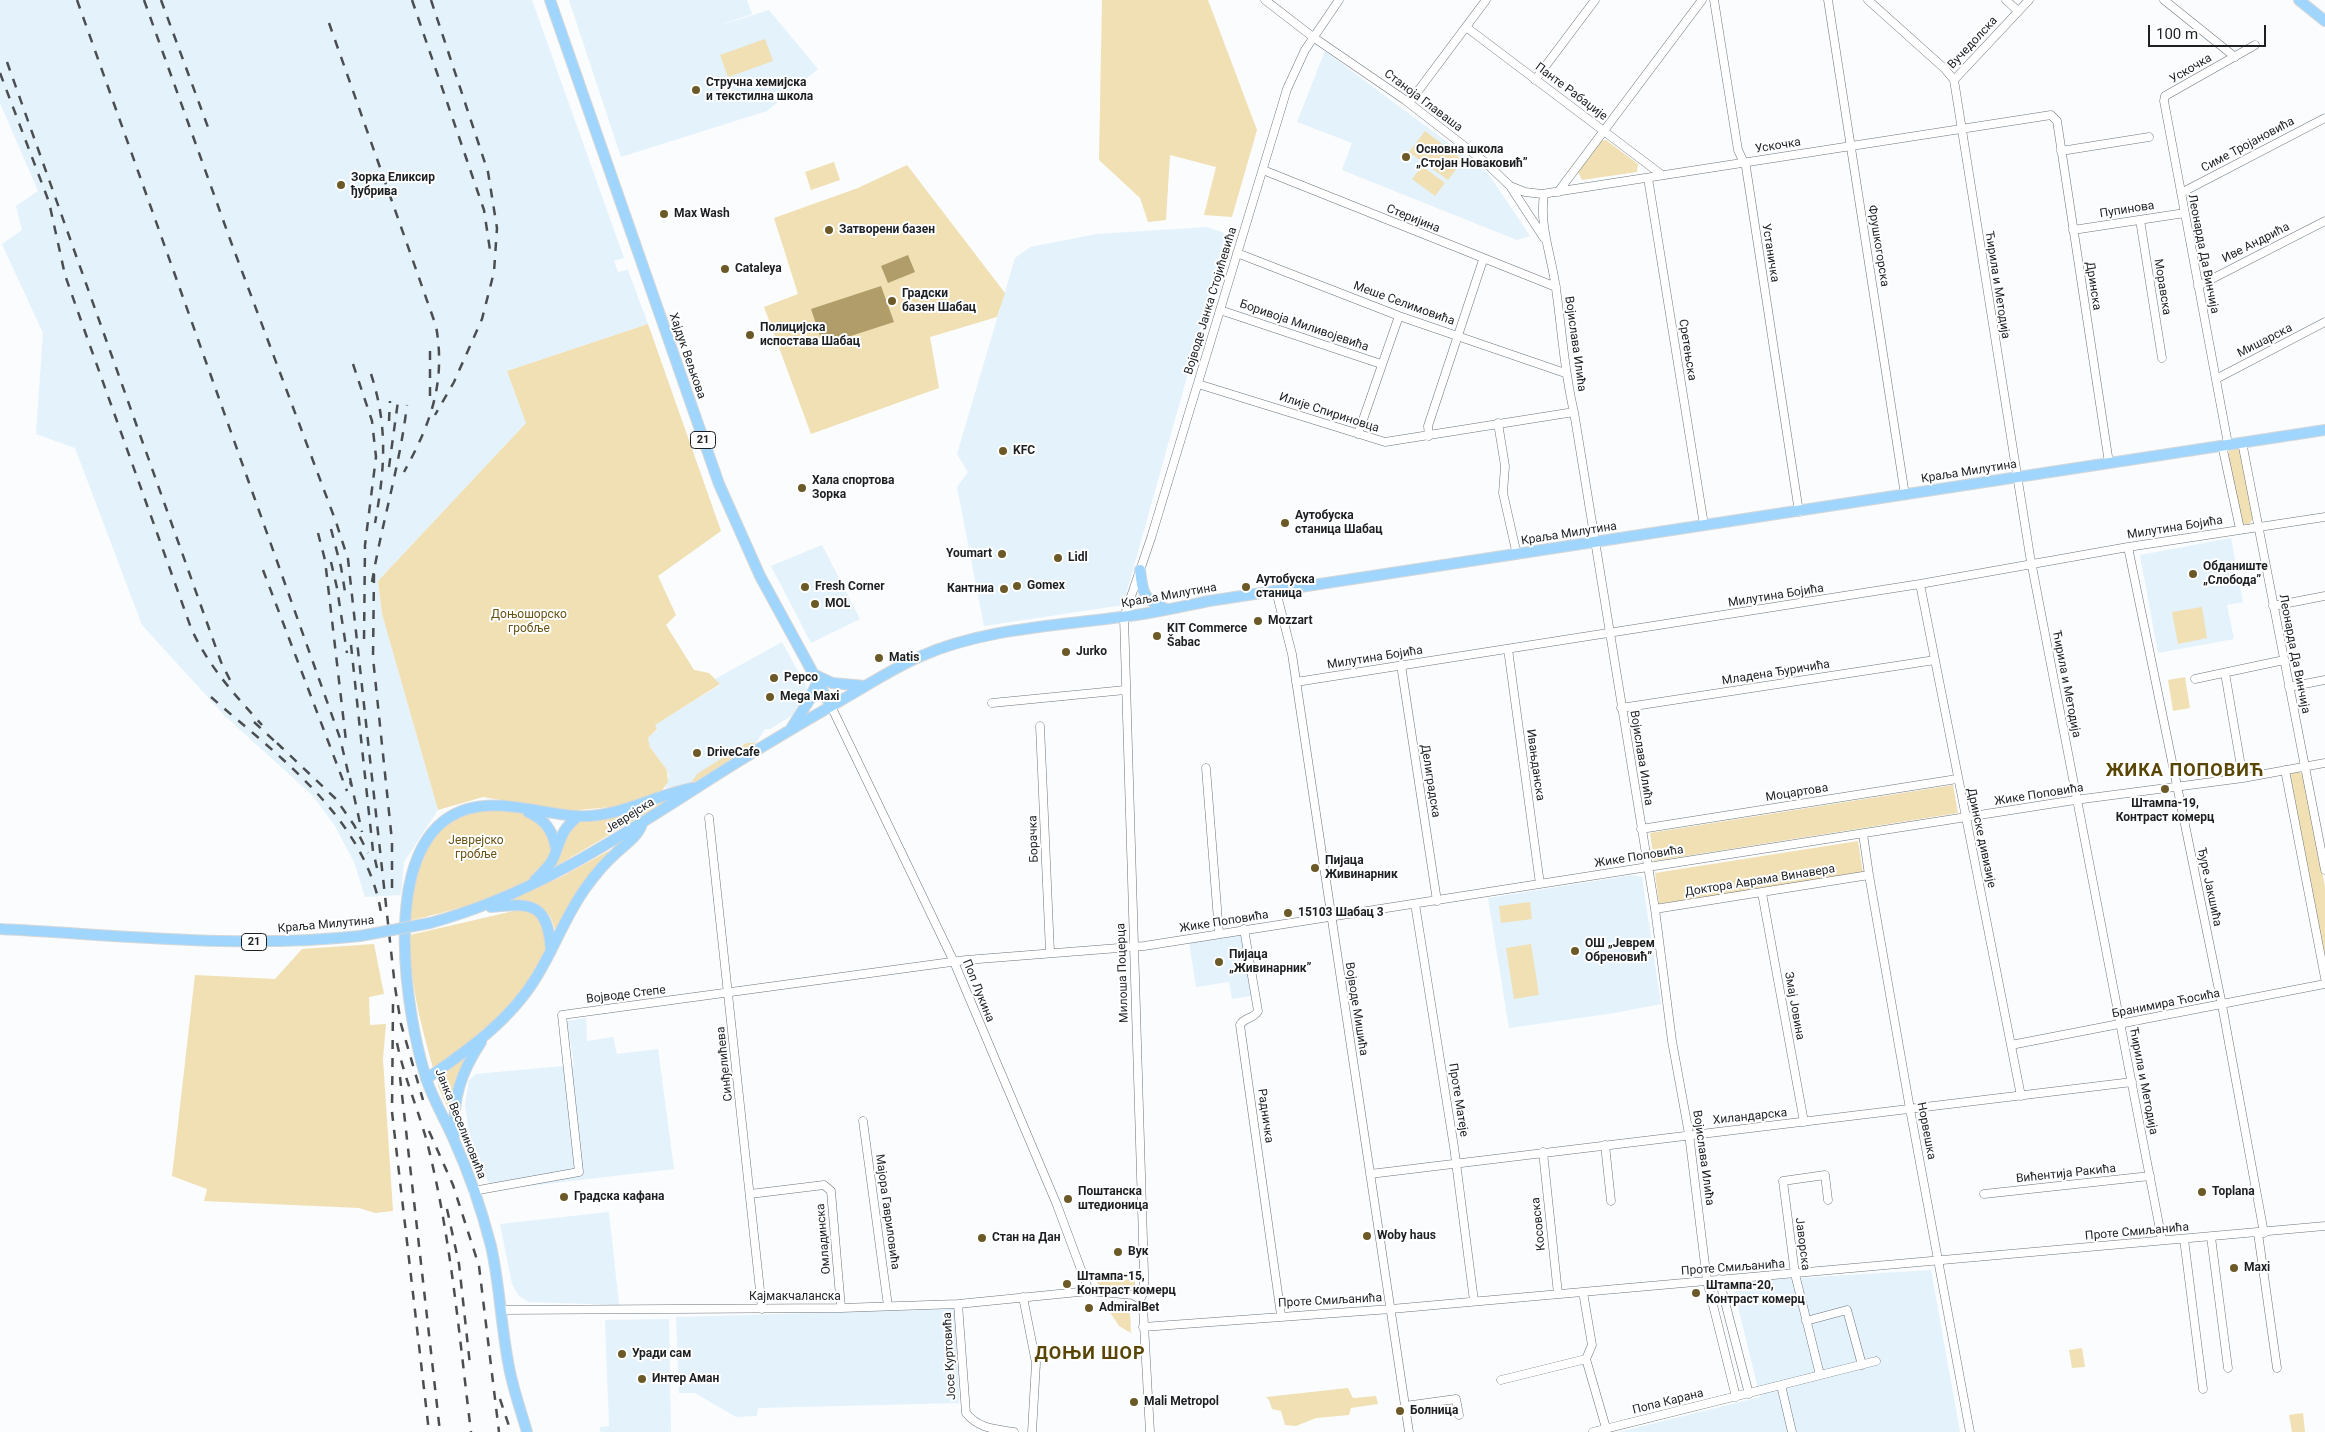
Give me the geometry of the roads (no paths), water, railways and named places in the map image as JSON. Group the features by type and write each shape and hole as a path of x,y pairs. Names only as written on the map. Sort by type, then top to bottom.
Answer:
{"main road":[{"name":"Хајдук Вељкова","path":"550,0 719,484 751,558 831,706"},
{"path":"2299,0 2325,21"},
{"name":"Краља Милутина","path":"831,706 907,663 952,645 1037,627 1124,617 1276,591 2325,430"},
{"path":"1140,570 1143,592 1146,598 1166,609"},
{"path":"790,730 810,699 815,678 832,683 866,686"},
{"name":"Јеврејска","path":"430,922 477,908 528,887 582,860 831,706"},
{"name":"Јанка Веселиновића","path":"527,1432 509,1368 491,1246 454,1140 426,1079 412,1019 404,946 404,913 418,859 434,831 446,819 461,810 480,806 503,805 578,816 622,810 699,786"},
{"path":"520,808 539,818 549,827 556,849"},
{"path":"528,887 552,861 566,826 578,816"},
{"path":"426,1079 459,1056 488,1032 516,1004 536,978 585,888 613,856 636,836 642,824"},
{"path":"477,908 523,905 537,910 546,919 550,931 551,952"},
{"name":"Краља Милутина","path":"0,929 245,942 325,940 360,936 430,922"},
{"path":"454,1140 453,1114 460,1081 468,1062 488,1032"}],"street":[{"name":"Станоја Главаша","path":"1265,0 1313,37 1409,103 1486,163 1510,186 1545,240"},
{"name":"Војводе Јанка Стојићевића","path":"1124,617 1198,384 1287,89 1313,37 1339,0"},
{"path":"1409,103 1486,0"},
{"path":"1535,80 1595,0"},
{"path":"1558,192 1702,0"},
{"name":"Устаничка","path":"1714,0 1738,150 1744,163 1799,512"},
{"name":"Фрушкогорска","path":"1828,0 1905,495"},
{"path":"1868,0 1945,69 1954,80"},
{"path":"2006,0 2018,11"},
{"name":"Вучедолска","path":"1954,80 2028,0"},
{"path":"2164,0 2235,57"},
{"name":"Панте Рабаџије","path":"1466,27 1662,176"},
{"name":"Ускочка","path":"2165,97 2255,45"},
{"name":"Ћирила и Методија","path":"1954,80 2031,565 2162,1240"},
{"name":"Леонарда Да Винчија","path":"2165,97 2164,103 2216,379 2225,445 2240,529"},
{"name":"Ускочка","path":"1510,186 1526,192 1544,194 2051,115"},
{"name":"Дринска","path":"2051,115 2056,121 2061,151 2108,463"},
{"name":"Симе Тројановића","path":"2181,193 2325,118"},
{"path":"2061,151 2149,137"},
{"name":"Стеријина","path":"1263,170 1483,260 1556,287"},
{"name":"Сретењска","path":"1648,178 1704,525"},
{"path":"1544,194 1545,240"},
{"name":"Пупинова","path":"2073,230 2184,213"},
{"name":"Моравска","path":"2140,220 2162,358"},
{"name":"Иве Андрића","path":"2198,286 2325,221"},
{"name":"Војислава Илића","path":"1545,240 1556,287 1565,373 1574,412 1655,909 1672,1041 1690,1134 1707,1281 1736,1397"},
{"name":"Меше Селимовића","path":"1237,253 1399,316 1565,373"},
{"path":"1429,436 1428,426 1483,260"},
{"name":"Боривоја Миливојевића","path":"1220,310 1381,364"},
{"path":"1358,434 1399,316"},
{"name":"Мишарска","path":"2216,379 2325,322"},
{"name":"Илије Спириновца","path":"1198,384 1384,442 1574,412"},
{"path":"1498,423 1505,466 1503,493 1517,555"},
{"name":"Леонарда Да Винчија","path":"2242,442 2305,766 2322,836 2325,870"},
{"name":"Милутина Бојића","path":"1296,682 1920,584 2128,547 2325,517"},
{"name":"Ђуре Јакшића","path":"2128,547 2222,1005 2261,1233 2277,1368"},
{"name":"Дринске дивизије","path":"1920,584 2021,1096"},
{"name":"Војводе Мишића","path":"1276,591 1292,654 1409,1432"},
{"path":"2273,606 2325,596"},
{"name":"Милоша Поцерца","path":"1124,617 1144,1278 1144,1292 1140,1299 1143,1307 1150,1432"},
{"name":"Ивањданска","path":"1508,649 1540,884"},
{"name":"Младена Ђуричића","path":"1621,708 1935,660"},
{"path":"2196,679 2284,660"},
{"name":"Делиградска","path":"1401,665 1437,901"},
{"path":"2224,673 2243,778"},
{"path":"2289,687 2325,680"},
{"path":"992,703 1125,690"},
{"name":"Поп Лукина","path":"831,706 954,962 1057,1205 1089,1291"},
{"name":"Борачка","path":"1040,726 1050,952"},
{"name":"Жике Поповића","path":"954,962 1050,952 1134,947 1244,929 1331,918 2077,800 2243,778 2325,763"},
{"path":"1206,768 1219,933"},
{"path":"2285,770 2325,978"},
{"name":"Моцартова","path":"1641,829 1957,778"},
{"name":"Синђелићева","path":"709,818 762,1309"},
{"name":"Норвешка","path":"1864,834 1869,875 1910,1109 1970,1432"},
{"name":"Доктора Аврама Винавера","path":"1655,909 1869,875"},
{"name":"Змај Јовина","path":"1762,893 1804,1122"},
{"name":"Проте Матеје","path":"1415,904 1454,1147 1454,1164 1474,1301"},
{"name":"Радничка","path":"1244,929 1258,1012 1254,1016 1243,1020 1240,1025 1281,1316"},
{"name":"Војводе Степе","path":"473,1190 579,1172 562,1015 729,994 954,962"},
{"name":"Бранимира Ћосића","path":"2011,1045 2325,984"},
{"name":"Хиландарска","path":"1370,1174 1543,1152 1649,1142 1690,1134 2132,1082"},
{"name":"Мајора Гавриловића","path":"863,1121 888,1306"},
{"path":"1605,1145 1611,1200"},
{"name":"Косовска","path":"1543,1152 1558,1294"},
{"name":"Јаворска","path":"1820,1375 1795,1274 1783,1180 1825,1175 1828,1200"},
{"name":"Вићентија Ракића","path":"1984,1194 2150,1176"},
{"name":"Омладинска","path":"750,1194 824,1185 832,1191 841,1308"},
{"name":"Проте Смиљанића","path":"1143,1326 1391,1309 2325,1226"},
{"path":"2211,1237 2228,1368"},
{"path":"2184,1239 2203,1390"},
{"path":"1719,1280 1749,1394"},
{"name":"Кајмакчаланска","path":"501,1310 841,1308 958,1304 1089,1291 1133,1295 1140,1299"},
{"path":"1583,1292 1592,1345 1586,1359 1606,1428"},
{"path":"1023,1297 1036,1363 1032,1432"},
{"name":"Јосе Куртовића","path":"958,1304 966,1413 971,1420 984,1428 1014,1432"},
{"path":"1806,1321 1847,1310 1862,1365"},
{"path":"1501,1380 1586,1359"},
{"name":"Попа Карана","path":"1593,1432 1876,1361"},
{"path":"1781,1385 1792,1432"},
{"path":"1406,1406 1453,1398 1457,1400 1459,1415"}],"railway":[{"path":"77,0 340,738 351,785"},
{"path":"144,0 348,559 395,987 401,1024 423,1100"},
{"path":"161,0 209,130"},
{"path":"412,0 484,210 490,250"},
{"path":"431,0 488,172 497,228 494,272 482,319 454,382 435,415"},
{"path":"329,23 436,326 439,366 434,402 422,436 404,472"},
{"path":"7,62 221,662 232,684"},
{"path":"0,73 49,202 65,275 191,628 205,655 232,691 262,725"},
{"path":"430,344 430,396"},
{"path":"353,364 372,421 376,457 365,545 364,641"},
{"path":"371,374 380,412 383,448 383,466 375,523"},
{"path":"389,421 390,401"},
{"path":"389,467 398,401"},
{"path":"372,582 400,450 407,405"},
{"path":"331,529 341,567 345,592"},
{"path":"318,533 325,560 346,741"},
{"path":"331,562 347,653"},
{"path":"263,570 347,791"},
{"path":"374,574 373,658 392,841 392,889"},
{"path":"351,645 373,851 377,868"},
{"path":"211,697 292,768 318,794 340,821 360,851 374,884 382,919"},
{"path":"254,722 282,748"},
{"path":"277,743 336,799 354,825 368,853"},
{"path":"350,778 362,832"},
{"path":"393,1004 392,1112 429,1432"},
{"path":"397,1043 403,1068 427,1142 442,1213 454,1286 471,1432"},
{"path":"400,1077 440,1432"},
{"path":"429,1131 453,1185 479,1266 499,1432"},
{"path":"447,1209 459,1264 470,1365"},
{"path":"500,1399 511,1432"}],"place":[{"name":"Стручна хемијска и текстилна школа","path":"696,90"},
{"name":"Основна школа „Стојан Новаковић”","path":"1406,157"},
{"name":"Зорка Еликсир ђубрива","path":"341,185"},
{"name":"Max Wash","path":"664,214"},
{"name":"Затворени базен","path":"829,230"},
{"name":"Cataleya","path":"725,269"},
{"name":"Градски базен Шабац","path":"892,301"},
{"name":"Полицијска испостава Шабац","path":"750,335"},
{"name":"KFC","path":"1003,451"},
{"name":"Хала спортова Зорка","path":"802,488"},
{"name":"Аутобуска станица Шабац","path":"1285,523"},
{"name":"Youmart","path":"1002,554"},
{"name":"Lidl","path":"1058,558"},
{"name":"Обданиште „Слобода”","path":"2193,574"},
{"name":"Gomex","path":"1017,586"},
{"name":"Fresh Corner","path":"805,587"},
{"name":"Аутобуска станица","path":"1246,587"},
{"name":"Кантниа","path":"1004,589"},
{"name":"MOL","path":"815,604"},
{"name":"Mozzart","path":"1258,621"},
{"name":"KIT Commerce Šabac","path":"1157,636"},
{"name":"Jurko","path":"1066,652"},
{"name":"Matis","path":"879,658"},
{"name":"Pepco","path":"774,678"},
{"name":"Mega Maxi","path":"770,697"},
{"name":"DriveCafe","path":"697,753"},
{"name":"Штампа-19, Контраст комерц","path":"2165,789"},
{"name":"Пијаца Живинарник","path":"1315,868"},
{"name":"15103 Шабац 3","path":"1288,913"},
{"name":"ОШ „Јеврем Обреновић”","path":"1575,951"},
{"name":"Пијаца „Живинарник”","path":"1219,962"},
{"name":"Toplana","path":"2202,1192"},
{"name":"Градска кафана","path":"564,1197"},
{"name":"Поштанска штедионица","path":"1068,1199"},
{"name":"Woby haus","path":"1367,1236"},
{"name":"Стан на Дан","path":"982,1238"},
{"name":"Вук","path":"1118,1252"},
{"name":"Maxi","path":"2234,1268"},
{"name":"Штампа-15, Контраст комерц","path":"1067,1284"},
{"name":"Штампа-20, Контраст комерц","path":"1696,1293"},
{"name":"AdmiralBet","path":"1089,1308"},
{"name":"Уради сам","path":"622,1354"},
{"name":"Интер Аман","path":"642,1379"},
{"name":"Mali Metropol","path":"1134,1402"},
{"name":"Болница","path":"1400,1411"}],"district":[{"name":"ЖИКА ПОПОВИЋ","path":"2185,771"},
{"name":"ДОЊИ ШОР","path":"1090,1354"}],"park label":[{"name":"Доњошорско гробље","path":"529,622"},
{"name":"Јеврејско гробље","path":"476,848"}]}
